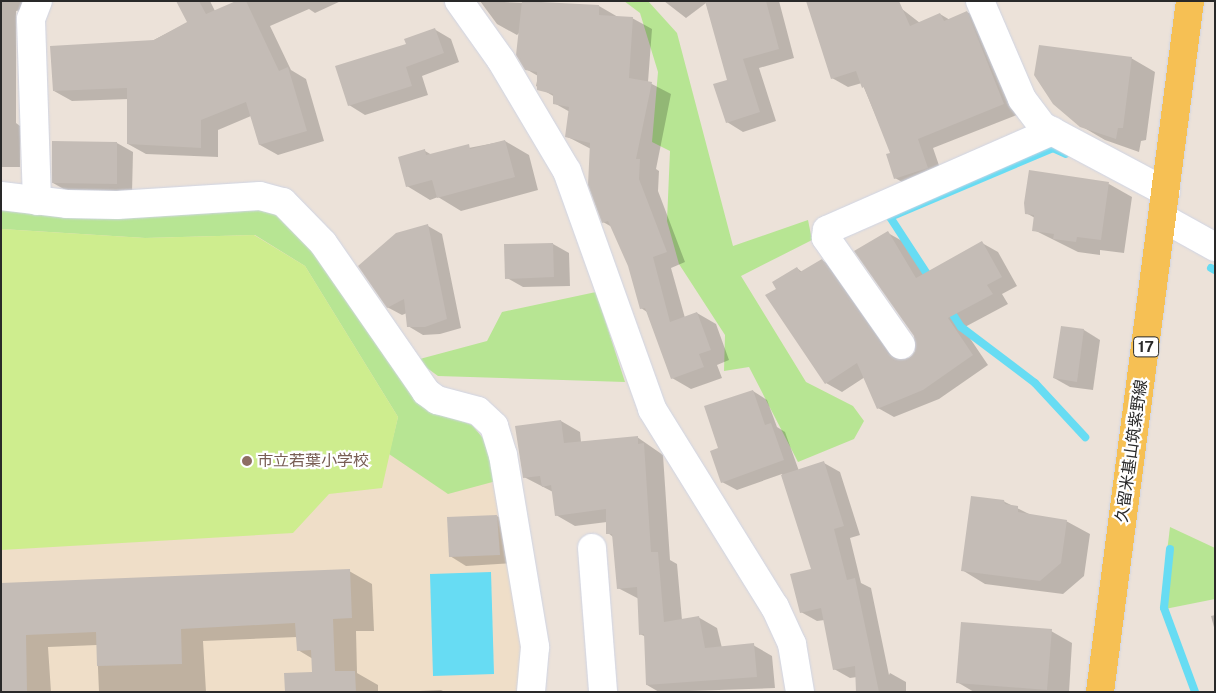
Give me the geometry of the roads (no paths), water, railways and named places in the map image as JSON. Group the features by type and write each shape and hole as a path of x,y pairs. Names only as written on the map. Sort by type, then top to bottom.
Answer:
{"main road":[{"name":"久留米基山筑紫野線","path":"1100,692 1190,1"}],"street":[{"path":"459,1 501,60 567,171 652,409 775,607 792,644 800,692"},
{"path":"980,1 1022,99 1042,126 1164,206 1215,247"},
{"path":"37,201 31,19 46,2"},
{"path":"901,345 826,238 827,230 1052,131"},
{"path":"1,196 37,201 117,205 260,196 283,202 323,243 426,392 438,400 478,411 494,426 503,455 535,647 532,692"},
{"path":"592,548 603,692"}],"water":[{"path":"491,572 494,674 433,676 430,574"}],"waterway":[{"path":"931,280 890,217 1053,148 1066,154"},
{"path":"1211,268 1215,270"},
{"path":"948,307 961,327 1035,383 1085,437"},
{"path":"1170,549 1164,608 1195,692"}],"place":[{"name":"市立若葉小学校","path":"247,461"}]}
